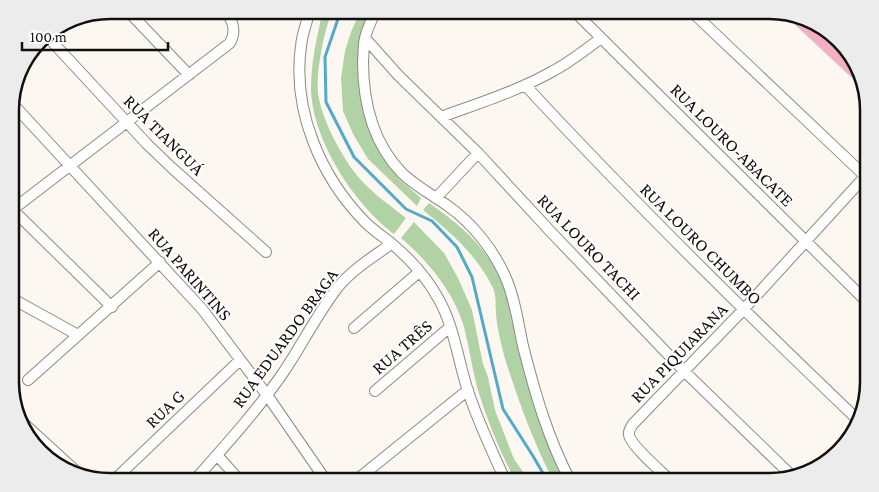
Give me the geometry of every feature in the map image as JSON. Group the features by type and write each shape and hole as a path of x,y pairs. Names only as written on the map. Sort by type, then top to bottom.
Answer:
{"main road":[{"path":"811,29 847,63"}],"street":[{"path":"135,19 189,76"},
{"path":"19,204 230,43 233,38 234,26 230,19"},
{"path":"308,19 300,48 300,74 301,95 312,138 325,168 348,203 378,234 392,244 432,287 442,305 468,390 502,473"},
{"path":"372,19 365,38 363,70 366,102 376,135 402,173 450,207 469,224 484,242 505,275 510,288 541,411 567,473"},
{"name":"RUA LOURO-ABACATE","path":"583,19 860,295"},
{"path":"700,19 860,168"},
{"name":"RUA LOURO TACHI","path":"365,38 398,75 478,153 684,371 788,472"},
{"path":"442,117 525,85 560,67 601,38"},
{"name":"RUA TIANGUÁ","path":"51,40 126,122 172,168 266,252"},
{"name":"RUA LOURO CHUMBO","path":"525,85 593,159 744,310 853,416"},
{"name":"RUA PARINTINS","path":"19,111 202,309 267,395 321,473"},
{"path":"436,198 478,153"},
{"name":"RUA PIQUIARANA","path":"663,473 631,439 629,430 633,424 744,310 860,182"},
{"path":"19,216 112,307"},
{"name":"RUA EDUARDO BRAGA","path":"201,473 284,372 316,319 339,286 349,276 392,244"},
{"path":"28,380 112,307 160,262"},
{"path":"354,328 419,272"},
{"path":"19,303 78,336"},
{"name":"RUA TRÊS","path":"375,391 450,327"},
{"name":"RUA G","path":"121,473 240,360"},
{"path":"365,473 468,390"},
{"path":"34,433 66,462"},
{"path":"217,455 233,473"}],"green space":[{"path":"321,19 330,19 319,63 318,93 320,102 326,122 336,142 358,176 377,195 406,218 394,234 379,222 351,189 327,150 313,109 311,79"},
{"path":"357,19 373,19 360,66 378,145 399,179 421,198 417,206 368,159 353,134 343,111 341,78 345,51"},
{"path":"429,203 465,231 484,252 500,276 507,291 546,437 561,473 550,473 522,410 498,331 494,290 486,274 452,235 423,210"},
{"path":"414,222 444,253 458,278 472,310 495,410 514,459 524,473 512,473 494,436 477,387 464,327 454,302 430,267 401,238"}],"waterway":[{"path":"338,19 325,57 326,102 354,157 406,209 432,221 457,247 472,277 503,409 543,473"}]}
